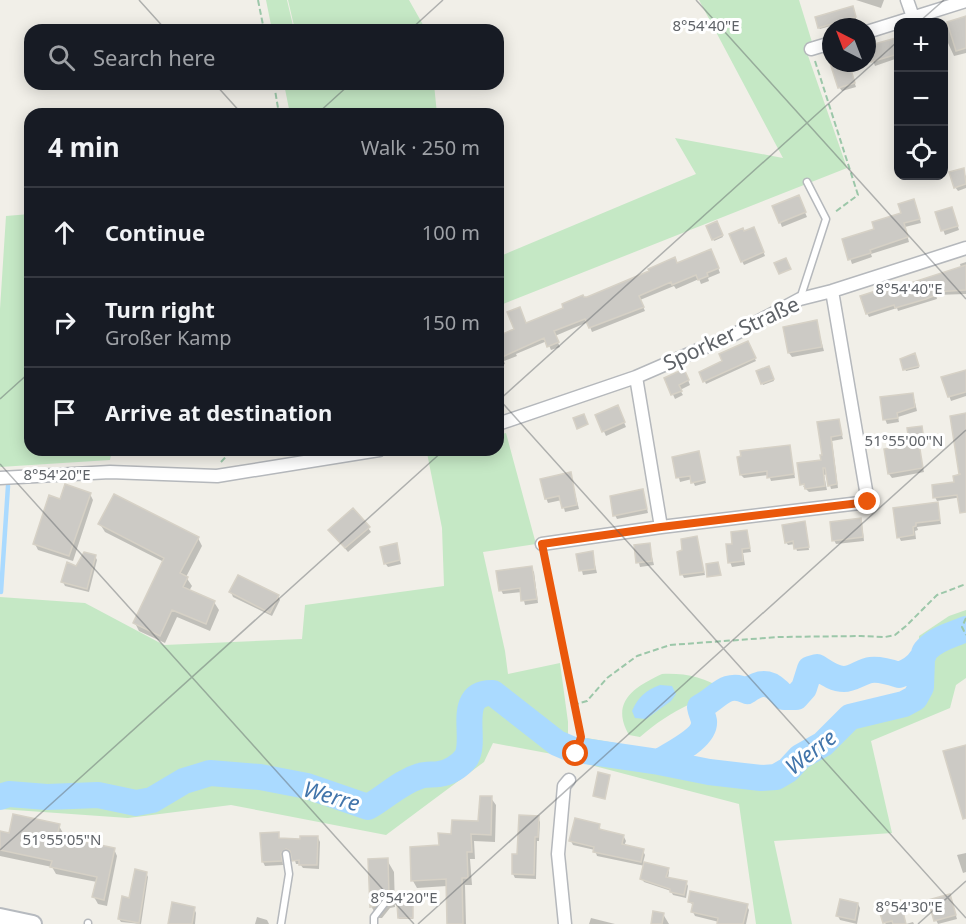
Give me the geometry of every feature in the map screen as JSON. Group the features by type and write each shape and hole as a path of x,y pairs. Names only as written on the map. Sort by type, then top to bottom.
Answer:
{"main road":[{"path":"10,917 33,924"}],"street":[{"path":"907,0 913,17"},
{"path":"876,29 966,1"},
{"path":"811,49 822,46"},
{"name":"Sporker Straße","path":"504,422 636,377 733,335 800,299 966,248"},
{"path":"542,544 868,502 832,291"},
{"path":"636,377 661,527"},
{"path":"0,478 110,472 217,476 342,456"},
{"path":"566,924 558,854 564,786 569,780"}],"lane":[{"path":"800,299 826,219 807,182"},
{"path":"281,924 289,874 286,854"},
{"path":"374,924 374,917 387,900"}],"path":[{"path":"258,0 263,24"},
{"path":"811,49 858,195 826,219"},
{"path":"275,90 278,108"},
{"path":"542,544 581,737 576,754"},
{"path":"573,705 587,701 607,678 637,656 670,645 779,637 885,638 895,635 906,627 937,595 966,584"},
{"path":"966,618 962,627 966,635"}],"green space":[{"path":"266,0 287,0 293,24 271,24"},
{"path":"288,0 409,0 423,24 294,24"},
{"path":"699,0 799,0 812,42 805,47 847,168 504,304 504,254 696,174 675,138 783,158"},
{"path":"285,90 435,90 436,108 289,108"},
{"path":"24,214 24,456 111,456 110,460 0,467 0,309 6,216"},
{"path":"506,433 536,544 483,552 508,674 560,663 568,722 568,757 493,743 484,762 386,835 231,805 128,818 0,809 0,597 85,603 164,645 302,639 305,605 444,586 442,528 428,456 504,456 504,434"},
{"path":"966,610 966,678 956,685 950,708 871,741 892,833 774,841 792,924 756,924 739,804 583,763 587,738 766,770 808,753 860,715 918,696 919,636 949,616"},
{"path":"662,674 694,677 724,690 700,707 690,704 676,711 640,737 629,735 622,713 628,697 642,684"}],"water":[{"path":"660,685 672,686 676,694 671,701 646,719 635,718 632,711 640,698"}],"building":[{"path":"853,6 856,17 822,18 822,27 818,28 815,17"},
{"path":"966,16 966,48 956,51 948,22"},
{"path":"894,39 894,55 876,61 876,44"},
{"path":"833,72 852,72 855,83 838,88"},
{"path":"964,168 966,184 954,188 949,172"},
{"path":"799,195 806,212 779,223 772,206"},
{"path":"914,199 920,219 904,223 908,237 848,260 842,239 874,229 872,222 901,213 898,204"},
{"path":"952,207 958,226 941,231 935,212"},
{"path":"717,221 723,235 712,240 706,226"},
{"path":"754,227 764,252 741,262 729,234 743,228 744,231"},
{"path":"711,249 719,268 698,280 696,275 672,285 671,282 639,296 644,307 589,328 585,319 554,331 559,342 547,347 544,338 504,356 504,333 514,329 507,312 520,307 526,323 563,308 562,304 583,295 587,297 649,271 648,269 675,257 677,263"},
{"path":"786,258 791,269 779,274 774,263"},
{"path":"966,265 966,290 935,292 936,295 926,299 895,308 894,305 866,314 860,296 882,289 883,292"},
{"path":"817,320 822,347 788,353 783,327"},
{"path":"748,341 756,358 703,382 699,372 722,361 719,354"},
{"path":"915,353 919,366 903,370 900,359"},
{"path":"769,366 774,379 761,384 756,371"},
{"path":"684,369 689,380 679,385 682,391 671,395 664,378"},
{"path":"966,370 966,392 948,397 941,377"},
{"path":"913,393 915,407 897,413 898,418 883,420 880,397"},
{"path":"618,405 625,422 602,432 595,415"},
{"path":"966,413 966,512 960,513 957,495 933,498 932,485 954,482 953,476 961,474 959,474 950,416"},
{"path":"584,414 588,424 577,429 573,418"},
{"path":"839,419 842,435 831,437 837,484 828,486 825,468 823,468 825,486 805,489 804,484 800,485 797,463 821,460 817,422"},
{"path":"922,426 924,440 909,442 907,428"},
{"path":"919,443 923,468 888,474 884,449"},
{"path":"790,445 794,474 767,478 767,471 740,475 737,457 741,456 740,451"},
{"path":"699,451 705,480 691,483 690,476 676,478 672,457"},
{"path":"571,472 577,505 562,508 559,496 545,499 540,479"},
{"path":"65,484 91,493 69,556 33,544 49,495 60,499"},
{"path":"643,489 647,509 613,516 610,496"},
{"path":"114,494 199,537 180,573 188,577 183,587 215,601 206,624 172,610 160,636 133,623 164,558 98,524"},
{"path":"938,502 940,520 916,523 913,527 914,535 897,538 893,508"},
{"path":"353,508 370,527 345,548 328,530"},
{"path":"861,518 863,537 832,541 830,522"},
{"path":"805,521 809,547 794,549 793,541 785,543 782,525"},
{"path":"747,530 750,548 742,549 743,561 728,563 726,544 732,544 731,532"},
{"path":"697,536 704,572 680,575 677,552 682,550 681,539"},
{"path":"397,543 400,560 384,564 380,547"},
{"path":"650,543 652,561 636,563 634,545"},
{"path":"593,551 595,569 579,571 576,554"},
{"path":"84,552 96,555 87,589 61,582 67,562 76,566"},
{"path":"718,562 721,575 707,577 706,564"},
{"path":"532,566 537,599 521,601 520,588 499,591 496,571"},
{"path":"238,575 279,595 270,613 229,592"},
{"path":"966,745 966,818 963,819 943,751"},
{"path":"598,772 610,775 605,799 593,796"},
{"path":"480,796 492,796 491,835 471,834 472,852 467,852 468,878 462,878 463,924 447,924 446,879 411,881 410,847 439,845 438,833 451,834 452,820 478,821"},
{"path":"13,814 60,824 57,836 115,848 104,900 92,897 97,877 50,867 52,861 0,850 0,831 9,833"},
{"path":"519,815 539,816 538,837 535,837 534,875 512,874 512,854 517,854"},
{"path":"575,818 600,824 599,829 624,835 622,844 644,849 641,862 593,852 594,847 569,841"},
{"path":"279,832 279,838 300,839 300,836 318,836 317,865 299,865 299,860 292,861 290,851 286,849 281,853 282,861 262,862 260,833"},
{"path":"388,858 389,895 383,896 376,906 370,907 368,859"},
{"path":"644,862 669,868 666,877 687,881 684,895 670,892 670,889 640,879"},
{"path":"135,869 147,872 139,923 118,919 122,896 129,898"},
{"path":"690,891 748,904 743,924 717,924 718,918 691,912 693,903 688,902"},
{"path":"950,894 956,915 934,921 928,900"},
{"path":"840,899 858,903 855,920 836,916"},
{"path":"900,900 906,924 893,924 892,921 883,923 878,907"},
{"path":"172,902 195,907 192,924 168,924"},
{"path":"397,904 413,904 413,918 398,918"},
{"path":"653,911 664,913 662,924 651,924"}],"waterway":[{"path":"1,592 8,486"},
{"name":"Werre","path":"659,762 687,745 700,733 704,721 700,707 727,689 740,688 747,691 758,685 767,684 784,697 796,697 804,688 810,669 817,667 840,679 851,678 871,670 899,675 915,666 935,642 966,629"},
{"name":"Werre","path":"0,797 9,794 47,797 98,795 136,803 152,800 184,781 210,773 260,777 307,786 368,807 413,779 422,775 447,772 461,764 469,750 470,708 474,700 481,695 493,693 557,743 571,749 709,772 761,778 776,777 788,770 800,757 823,744 850,717 904,704 915,698 921,687 922,659"}],"route":[{"path":"576,754 581,737 542,544 868,502"}]}
